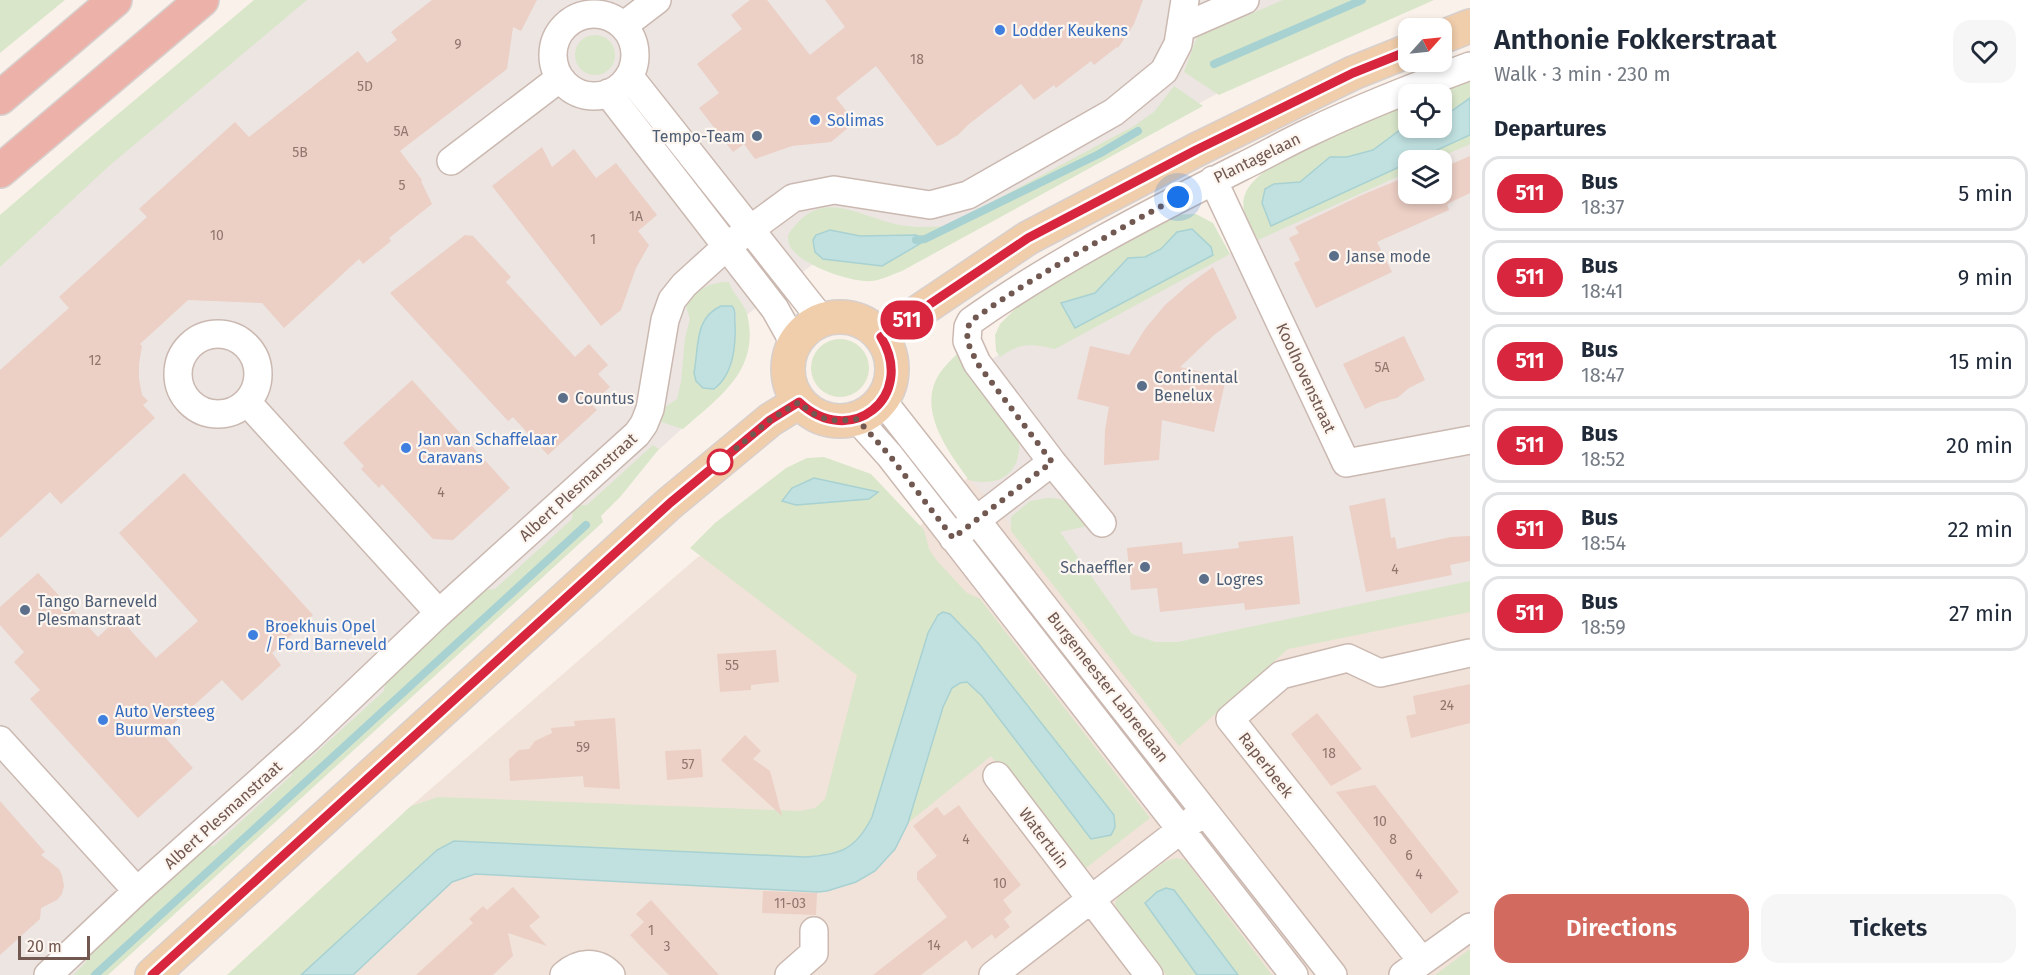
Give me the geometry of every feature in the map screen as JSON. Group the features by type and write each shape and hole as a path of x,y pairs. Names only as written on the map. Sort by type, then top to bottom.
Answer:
{"highway":[{"path":"0,98 115,0"},
{"path":"0,171 202,0"}],"main road":[{"path":"1452,33 1470,26"},
{"path":"881,337 1028,238 1196,150 1353,73 1398,55"},
{"path":"838,317 854,319 869,326 881,337 892,362 892,375 889,388 870,409 841,422 826,420 811,413 799,402 793,391 788,367 794,343 811,325 838,317"},
{"path":"152,975 670,503 770,420 799,402"}],"street":[{"path":"623,26 657,0"},
{"name":"Albert Plesmanstraat","path":"48,975 137,891 308,738 439,613 637,434 651,409 666,320 672,300 684,285 726,247 793,198 834,190 930,205 968,195 1114,112 1164,71 1178,44 1185,0"},
{"path":"1181,28 1245,0"},
{"path":"586,14 599,14 612,18 623,26 635,50 634,63 629,76 620,87 595,96 582,94 569,88 560,78 554,66 552,52 555,39 568,23 586,14"},
{"name":"Plantagelaan","path":"1052,462 977,363 967,341 971,321 1021,286 1099,240 1213,180 1310,132 1413,87 1470,66"},
{"path":"629,76 822,320"},
{"path":"452,161 560,78"},
{"path":"608,93 775,309 794,343"},
{"name":"Koolhovenstraat","path":"1213,180 1346,463 1470,440"},
{"path":"247,402 439,613"},
{"name":"Burgemeester Labreelaan","path":"870,409 977,519 1333,975"},
{"name":"Burgemeester Labreelaan","path":"870,409 890,456 1294,975"},
{"path":"953,538 1052,462 1102,524"},
{"name":"Raperbeek","path":"1412,968 1230,719 1281,675 1348,658 1380,673 1470,652"},
{"path":"0,740 137,891"},
{"name":"Watertuin","path":"997,776 1149,975"},
{"path":"993,975 1205,811"},
{"path":"1412,968 1470,927"},
{"path":"789,975 814,953 814,931"},
{"path":"575,969 603,966 611,975"}],"shaded area":[{"path":"305,0 1401,0 1220,92 895,270 816,262 744,317 712,401 87,975 0,975 0,266 111,163"},
{"path":"1470,143 1470,583 1130,660 968,477 967,377 1019,340 1055,344 1258,239 1398,176 1398,204 1452,204 1452,151"},
{"path":"968,477 1470,600 1470,975 313,975 428,871 403,813 699,556 854,593"}],"green space":[{"path":"0,0 65,0 0,53"},
{"path":"254,0 307,0 109,166 0,267 0,215"},
{"path":"1283,0 1434,0 1219,95 1184,72 1197,37"},
{"path":"595,35 609,41 615,55 609,69 595,75 581,69 575,55 581,41"},
{"path":"1470,77 1470,144 1452,152 1452,150 1398,150 1398,177 1258,240 1246,218 1243,202 1248,188 1264,172 1276,163 1398,107 1398,138 1452,138 1451,84"},
{"path":"1174,86 1203,106 902,271 887,277 862,281 825,271 802,258 789,244 788,235 800,220 813,211 826,207 853,211 906,226 947,226 1134,126 1154,112","holes":["830,230 860,236 925,239 882,266"]},
{"path":"1196,214 1213,223 1230,254 1055,349 1026,346 1014,349 1000,357 996,351 995,335 1000,324 1023,301 1166,215"},
{"path":"722,282 729,282 747,314 750,334 748,351 742,367 723,393 683,429 658,421 665,407 677,399 685,338 690,319 686,306 699,291","holes":["713,310 736,311 735,341 730,369 694,373 704,319"]},
{"path":"840,339 856,344 864,352 869,368 864,384 856,392 840,397 824,392 816,384 811,368 816,352 824,344"},
{"path":"959,352 1019,439 1019,451 1013,469 1007,475 991,482 969,480 946,447 935,421 932,395 935,382 942,370"},
{"path":"653,445 659,449 621,496 601,516 603,522 108,975 73,975 86,962 87,955 205,846 214,846 292,775 292,769 299,761 308,760 384,691 386,680 483,590 495,589 572,519 573,510 578,505 587,505"},
{"path":"824,457 871,474 924,530 929,549 937,561 967,593 980,599 1150,818 1082,871 991,756 908,823 943,707 952,688 967,682 1115,821 1114,815 978,643 938,615 928,633 872,817 860,837 845,849 828,855 805,857 454,841 437,850 301,975 227,975 411,806 438,797 800,811 815,808 825,799 857,675 690,548 715,523 786,468 807,458"},
{"path":"1047,498 1062,500 1075,509 1087,526 1060,532 1132,634 1155,642 1178,642 1470,581 1470,612 1288,649 1179,746 1011,531 1011,517 1030,501"},
{"path":"1176,858 1185,860 1272,975 1238,975 1174,890 1157,892 1145,904 1197,975 1166,975 1116,912 1115,903 1118,896 1166,861"},
{"path":"1470,949 1470,975 1435,975"}],"water":[{"path":"1470,98 1470,135 1437,150 1398,150 1398,168 1271,226 1262,203 1265,189 1274,184 1300,182 1330,157 1347,157 1373,150 1398,131 1398,138 1452,138 1452,111"},
{"path":"1192,229 1211,247 1213,255 1075,328 1061,303 1095,293 1128,258 1145,257 1161,249 1177,232"},
{"path":"830,230 860,236 916,235 925,239 882,266 823,259 815,252 813,240 816,235"},
{"path":"721,306 732,306 735,312 735,341 732,359 725,376 714,389 703,388 696,381 694,373 699,334 706,318"},
{"path":"814,478 878,492 869,499 796,505 782,501 792,488"},
{"path":"943,612 950,614 978,643 1114,815 1115,827 1111,835 1091,839 982,696 967,682 960,683 952,688 943,707 908,823 895,849 875,871 856,882 817,892 475,874 452,882 353,975 301,975 437,850 454,841 805,857 828,855 845,849 860,837 872,817 928,633 938,615"},
{"path":"1166,888 1174,890 1238,975 1197,975 1145,903 1157,892"}],"building":[{"path":"432,0 537,0 521,31 513,27 507,69 400,151 422,180 432,204 389,238 391,241 363,264 359,259 284,328 262,303 188,300 140,344 142,346 139,379 142,395 148,401 143,405 155,418 61,504 50,492 0,538 0,370 69,308 59,297 147,217 139,209 235,122 249,137 358,51 367,63 397,40 391,32"},
{"path":"750,0 767,0 810,55 845,27 825,0 1143,0 1134,24 1118,48 1094,65 1091,61 1056,88 1054,85 1034,100 1021,84 958,135 943,144 937,146 876,66 836,98 855,122 831,142 792,146 755,159 744,144 733,152 699,108 719,93 697,64 742,29 731,15"},
{"path":"542,147 552,167 574,149 596,178 616,163 657,215 638,231 649,245 636,268 621,310 601,326 492,186"},
{"path":"1470,156 1470,193 1452,202 1452,164"},
{"path":"1398,180 1398,204 1447,204 1449,210 1377,242 1392,272 1316,308 1294,263 1300,260 1289,238 1299,233 1295,227"},
{"path":"465,235 473,236 511,277 506,282 575,357 589,344 608,365 598,374 610,387 591,404 597,410 548,455 513,417 508,421 390,293"},
{"path":"1213,267 1237,318 1214,335 1180,367 1226,378 1214,432 1162,420 1159,460 1104,465 1105,430 1109,407 1077,399 1090,346 1129,355 1145,329 1165,305"},
{"path":"1404,336 1425,380 1409,388 1397,398 1365,409 1343,364"},
{"path":"412,380 510,488 453,540 433,539 382,484 379,488 361,469 364,466 343,443"},
{"path":"184,473 313,615 272,653 281,665 242,701 222,680 162,734 193,768 138,818 30,699 40,690 14,662 24,652 0,625 0,607 38,573 98,637 119,618 156,658 198,621 119,533"},
{"path":"1385,498 1391,538 1395,537 1397,549 1451,537 1470,536 1470,561 1450,565 1452,575 1366,592 1349,506"},
{"path":"1293,536 1300,604 1245,610 1244,603 1160,612 1157,588 1131,590 1127,548 1182,542 1183,554 1239,548 1238,542"},
{"path":"776,650 779,682 751,685 751,690 720,692 717,654"},
{"path":"1470,684 1470,723 1411,738 1406,716 1416,714 1413,696"},
{"path":"1317,713 1362,769 1331,786 1291,734"},
{"path":"615,718 620,789 584,787 583,776 510,781 509,759 519,750 529,749 535,741 552,733 551,728 575,726 574,721"},
{"path":"745,735 761,751 753,759 770,771 782,816 721,760"},
{"path":"701,749 703,777 667,780 665,751"},
{"path":"1375,785 1459,892 1431,914 1336,792"},
{"path":"0,801 45,852 41,855 59,869 64,886 57,900 41,908 40,919 0,955"},
{"path":"959,805 1021,885 1003,900 1012,912 1004,919 1010,927 995,939 992,934 972,949 966,940 921,975 873,975 947,917 917,879 917,872 937,856 913,826 937,807 944,816"},
{"path":"513,887 540,917 529,926 547,946 508,933 513,956 493,975 416,975 473,923 469,919 483,906 487,910"},
{"path":"763,891 817,893 816,915 762,913"},
{"path":"651,900 719,975 669,975 630,935 644,922 636,914"}],"waterway":[{"path":"1214,64 1362,0"},
{"path":"916,240 925,239 1099,154 1138,131"},
{"path":"95,975 586,525"}],"bus line":[{"name":"511","path":"152,975 670,503 770,420 799,402 811,413 826,420 841,422 857,419 871,411 882,400 889,388 892,375 892,362 881,337 1028,238 1196,150 1353,73 1398,55"}],"place":[{"name":"Lodder Keukens","path":"1000,30"},
{"name":"Solimas","path":"815,120"},
{"name":"Tempo-Team","path":"757,136"},
{"name":"Janse mode","path":"1334,256"},
{"name":"Continental Benelux","path":"1142,386"},
{"name":"Countus","path":"563,398"},
{"name":"Jan van Schaffelaar Caravans","path":"406,448"},
{"name":"Schaeffler","path":"1145,567"},
{"name":"Logres","path":"1204,579"},
{"name":"Tango Barneveld Plesmanstraat","path":"25,610"},
{"name":"Broekhuis Opel / Ford Barneveld","path":"253,635"},
{"name":"Auto Versteeg Buurman","path":"103,720"}],"route":[{"path":"720,462 770,420 799,402 811,413 826,420 841,422 857,419 890,456 953,538 1052,462 977,363 967,341 966,333 971,321 1021,286 1178,197"}]}
